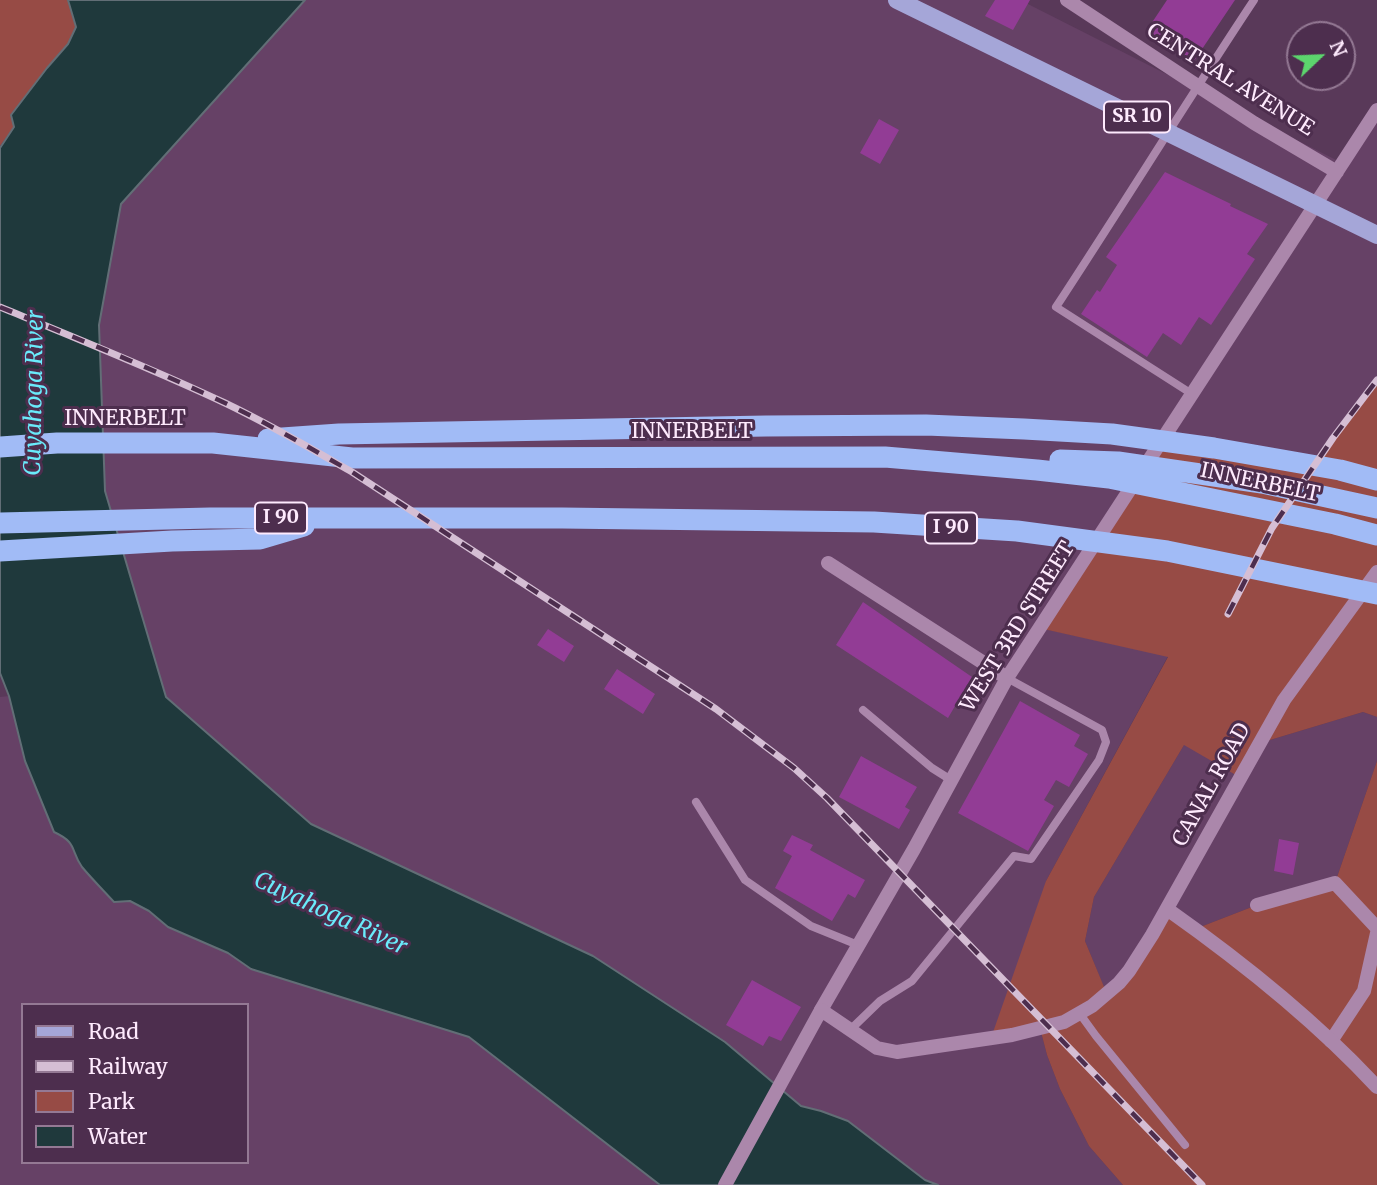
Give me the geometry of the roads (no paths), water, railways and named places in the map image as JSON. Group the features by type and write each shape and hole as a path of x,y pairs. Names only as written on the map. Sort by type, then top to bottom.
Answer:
{"highway":[{"path":"213,443 352,433 926,425 1112,434 1277,458 1377,480"},
{"name":"INNERBELT","path":"0,447 57,443 213,443 352,458 873,457 1108,478 1377,535"},
{"path":"974,464 1041,460 1118,462 1262,483 1377,508"},
{"name":"I 90","path":"0,523 210,518 562,518 874,522 1017,531 1167,551 1377,594"},
{"path":"0,551 260,538 327,519"},
{"path":"1336,586 1377,600"}],"main road":[{"name":"SR 10","path":"897,0 1377,235"}],"street":[{"name":"CENTRAL AVENUE","path":"1067,0 1254,123 1337,172"},
{"name":"WEST 3RD STREET","path":"725,1185 1007,678 1377,110"},
{"path":"828,563 1007,678"},
{"name":"CANAL ROAD","path":"821,1010 877,1048 897,1052 1012,1035 1053,1025 1080,1014 1107,995 1129,971 1167,909 1284,700 1377,572"},
{"path":"1257,905 1335,883 1377,928"},
{"path":"1167,909 1279,994 1377,1087"},
{"path":"1331,1041 1364,991 1377,933"}],"lane":[{"path":"1192,394 1056,307 1254,0"},
{"path":"850,1030 880,1000 912,981 1014,856 1031,859 1098,761 1106,742 1102,730 1007,678"},
{"path":"863,710 932,768 951,780"},
{"path":"696,802 745,880 811,926 858,945"},
{"path":"1080,1014 1185,1145"}],"water":[{"name":"Cuyahoga River","path":"68,0 305,0 121,204 99,325 105,491 166,697 311,824 593,956 725,1042 801,1106 848,1121 925,1180 938,1185 660,1185 469,1037 251,969 228,953 168,927 149,911 130,901 114,902 82,867 70,843 54,832 25,761 9,696 0,673 0,148 14,127 11,115 68,44 76,27"}],"railway":[{"path":"0,307 197,390 305,445 352,472 716,709 794,768 827,798 1202,1185"},
{"path":"1228,614 1272,528 1333,438 1377,380"}]}
